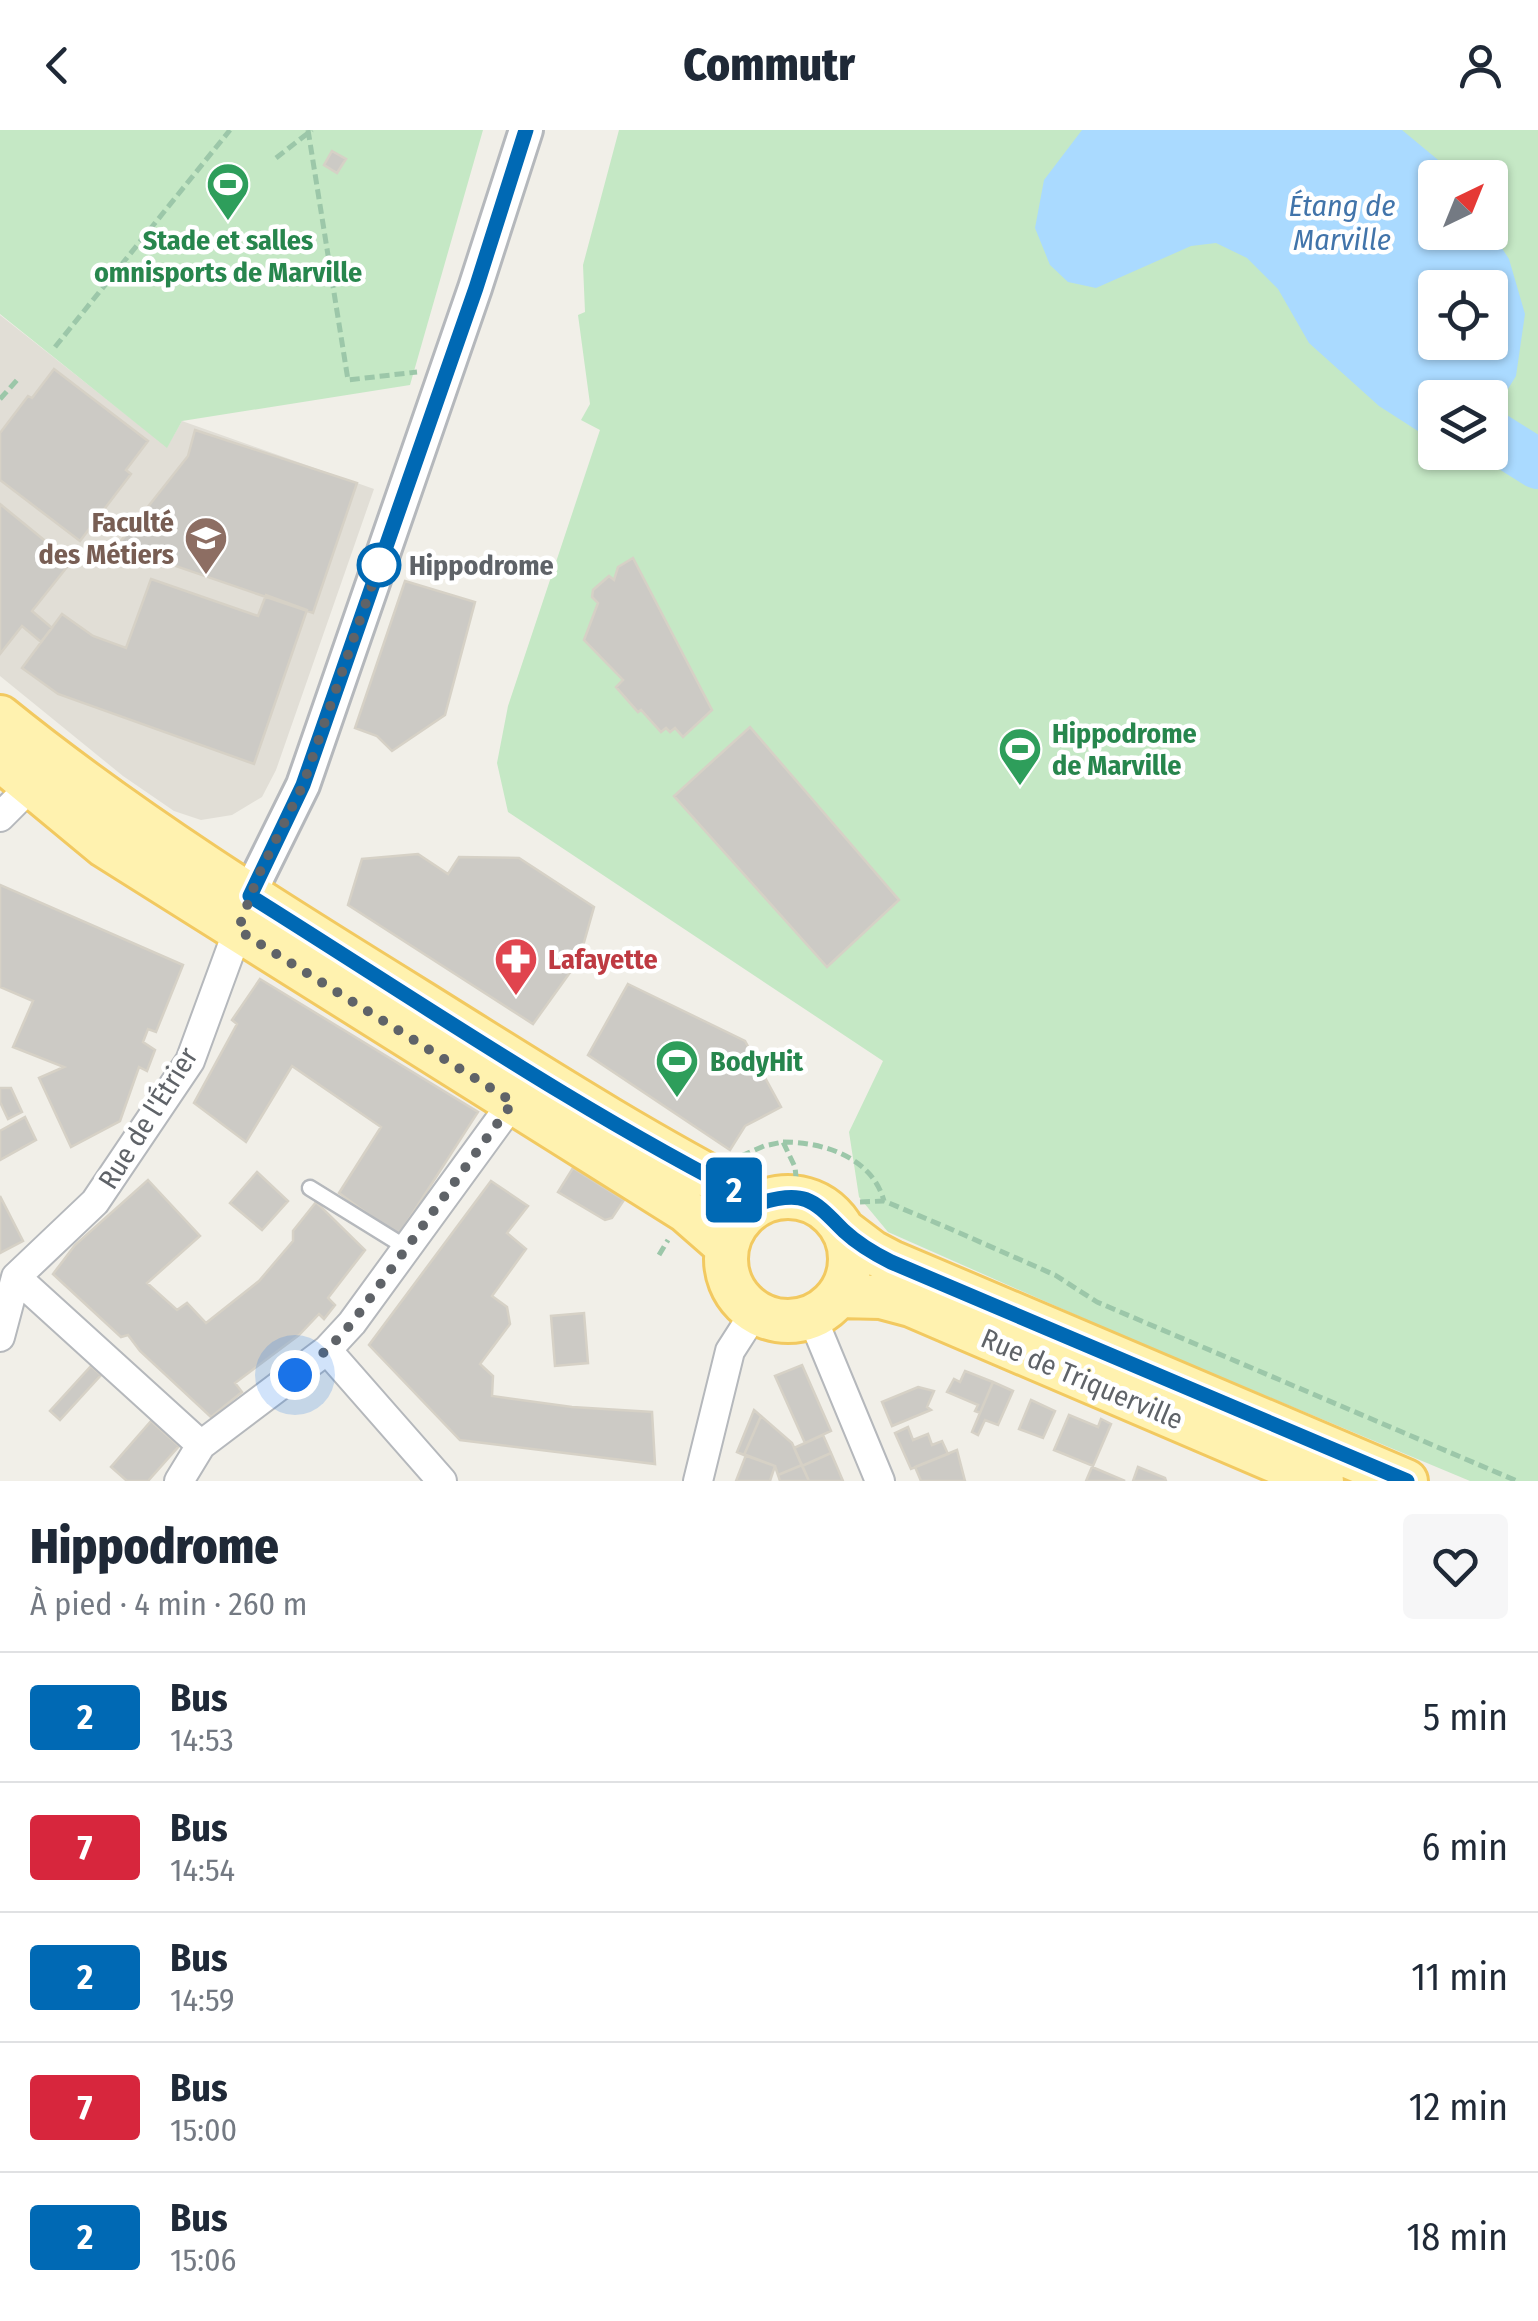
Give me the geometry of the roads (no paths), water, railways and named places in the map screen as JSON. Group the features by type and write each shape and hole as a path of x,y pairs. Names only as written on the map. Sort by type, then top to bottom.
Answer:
{"main road":[{"path":"0,717 244,913 513,1102 686,1211 726,1246"},
{"path":"16,773 105,846 244,913 760,1203"},
{"path":"778,1197 798,1197 816,1203 837,1222 850,1264 846,1281 825,1306 794,1321 775,1320 754,1312 731,1285 725,1266 726,1246 744,1214 760,1203 778,1197"},
{"name":"Rue de Triquerville","path":"837,1222 872,1252 891,1262 1406,1481"},
{"name":"Rue de Triquerville","path":"825,1306 881,1297 911,1305 1322,1481"}],"street":[{"path":"244,913 303,785 476,288 526,130"},
{"path":"0,816 16,773"},
{"name":"Rue de l'Étrier","path":"16,1278 95,1202 190,1060 244,913"},
{"path":"179,1481 201,1445 327,1350 352,1323 513,1102"},
{"path":"0,1337 16,1278 201,1445"},
{"path":"825,1306 880,1481"},
{"path":"698,1481 730,1351 754,1312"},
{"path":"327,1350 442,1481"}],"lane":[{"path":"310,1188 407,1248"}],"water":[{"name":"Étang de Marville","path":"1082,130 1402,130 1438,160 1418,160 1418,250 1503,250 1509,259 1525,314 1516,376 1508,389 1508,380 1418,380 1418,431 1379,406 1309,343 1278,289 1247,258 1216,243 1191,246 1096,288 1068,282 1050,265 1035,228 1044,180"}],"waterway":[{"path":"1508,445 1538,464"}],"place":[{"name":"Stade et salles omnisports de Marville","path":"228,222"},
{"name":"Hippodrome","path":"379,565"},
{"name":"Faculté des Métiers","path":"206,576"},
{"name":"Hippodrome de Marville","path":"1020,787"},
{"name":"Lafayette","path":"516,997"},
{"name":"BodyHit","path":"677,1099"}]}
